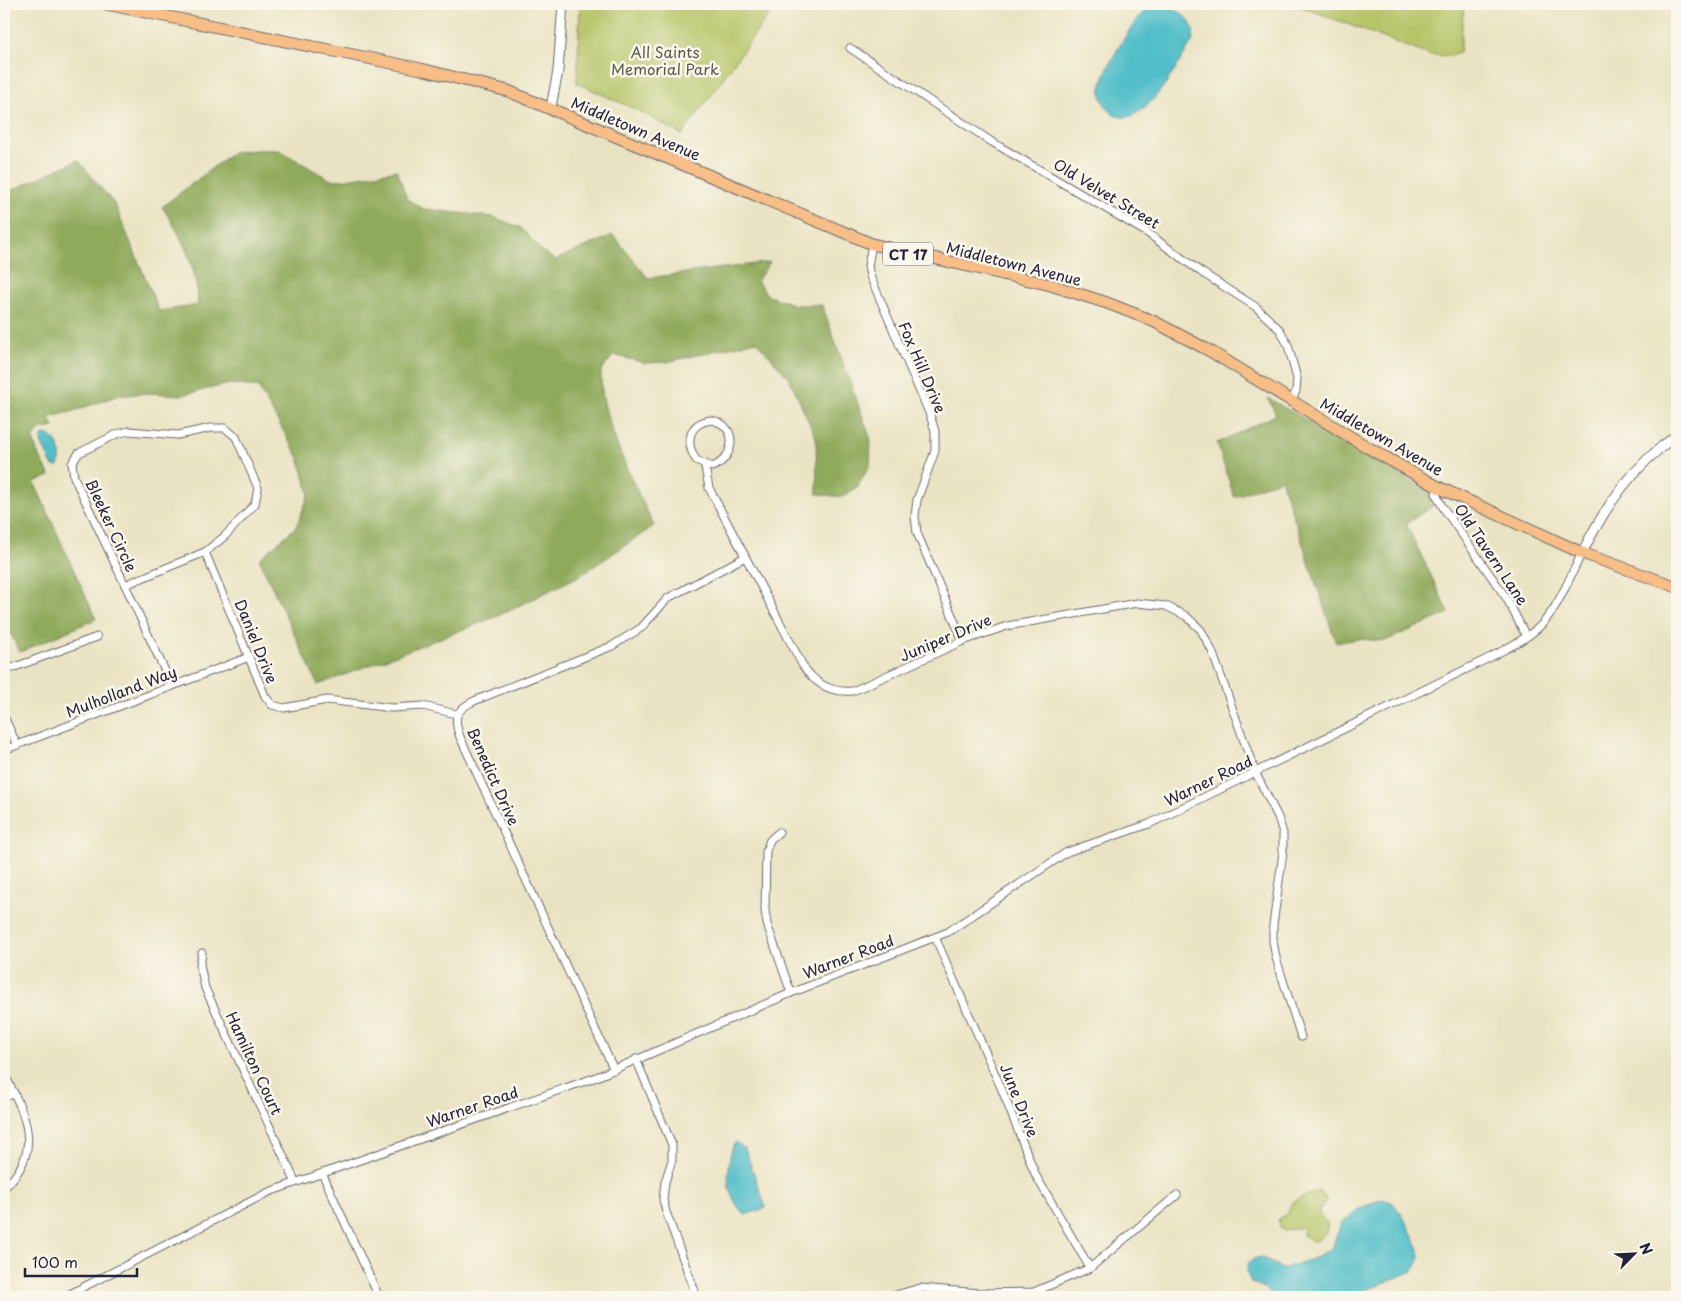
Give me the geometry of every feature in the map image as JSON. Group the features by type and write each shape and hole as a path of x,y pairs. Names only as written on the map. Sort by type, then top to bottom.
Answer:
{"main road":[{"name":"Middletown Avenue","path":"106,4 472,81 508,91 551,107 872,244 1051,286 1107,303 1154,322 1188,339 1367,447 1438,487 1582,553 1677,587"}],"street":[{"path":"551,107 558,71 563,4"},
{"name":"Old Velvet Street","path":"850,48 992,142 1146,232 1201,272 1256,306 1280,330 1288,345 1297,379 1296,391 1292,400"},
{"name":"Fox Hill Drive","path":"872,244 868,266 870,276 930,415 934,431 935,451 917,500 914,516 917,533 963,641"},
{"path":"704,421 718,421 728,430 732,444 731,451 717,466 706,466 696,460 688,442 691,432 704,421"},
{"name":"Bleeker Circle","path":"126,585 205,552 225,536 248,512 258,498 256,478 236,437 230,430 218,428 178,435 129,431 117,434 79,453 74,460 72,469 74,477 172,686"},
{"path":"1582,553 1617,491 1633,473 1677,435"},
{"name":"Juniper Drive","path":"706,466 709,488 803,666 816,681 826,687 846,692 853,690 963,641 1007,626 1126,604 1155,604 1178,610 1195,624 1208,641 1255,772 1278,817 1283,833 1283,852 1273,925 1273,941 1276,958 1301,1037"},
{"name":"Old Tavern Lane","path":"1438,487 1436,494 1442,506 1507,599 1526,636"},
{"name":"Daniel Drive","path":"205,552 265,696 272,705 279,707 327,700 392,708 423,706 456,714"},
{"name":"Warner Road","path":"64,1297 269,1192 295,1181 614,1070 791,993 948,932 1067,852 1149,824 1491,657 1539,627 1548,616 1582,553"},
{"name":"Benedict Drive","path":"614,1070 460,737 455,723 456,714 463,706 474,701 612,646 641,628 668,598 745,557"},
{"path":"4,671 97,637"},
{"name":"Mulholland Way","path":"4,750 249,657"},
{"path":"4,717 17,745"},
{"path":"779,832 770,840 766,851 764,910 791,993"},
{"name":"June Drive","path":"935,937 1002,1090 1036,1176 1090,1268"},
{"name":"Hamilton Court","path":"202,953 200,965 204,988 295,1181"},
{"path":"636,1059 672,1144 672,1160 665,1182 663,1199 697,1297"},
{"path":"4,1074 25,1117 28,1144 22,1165 4,1188"},
{"path":"4,1098 14,1093"},
{"path":"322,1173 379,1297"},
{"path":"889,1297 920,1288 980,1292 1034,1292 1090,1268 1177,1195"}],"green space":[{"name":"All Saints Memorial Park","path":"580,4 769,4 771,12 682,135 641,112 577,83"},
{"path":"1294,4 1464,4 1460,52 1449,56 1429,55"},
{"path":"279,150 329,179 342,180 397,170 407,199 424,209 493,217 521,228 541,250 555,260 613,235 648,278 770,262 757,281 768,296 796,305 822,305 871,440 870,465 858,486 842,497 817,494 816,438 789,378 756,341 667,362 644,363 614,355 601,370 605,408 619,449 654,526 581,575 498,616 318,685 259,559 296,527 309,494 299,458 258,387 229,384 182,395 148,393 116,396 71,412 49,417 54,427 39,430 33,439 37,452 50,476 34,482 96,619 20,652 4,621 4,194 78,160 115,205 159,311 198,305 195,278 188,253 162,207 233,152"},
{"path":"1268,398 1430,492 1433,506 1406,524 1449,613 1385,641 1357,639 1336,643 1281,479 1234,497 1217,443 1276,415"},
{"path":"1317,1191 1323,1194 1327,1200 1319,1211 1319,1214 1327,1222 1327,1229 1324,1235 1315,1241 1311,1241 1303,1235 1302,1227 1284,1231 1281,1229 1278,1219 1288,1213 1292,1202"}],"water":[{"path":"1161,4 1174,9 1186,17 1192,28 1192,42 1170,78 1150,103 1139,112 1128,117 1116,116 1106,106 1101,94 1105,75 1118,49 1141,15 1147,8"},
{"path":"48,434 55,440 59,449 60,458 57,467 52,465 41,442 42,436"},
{"path":"736,1142 745,1149 765,1208 745,1215 740,1210 728,1184 730,1156"},
{"path":"1381,1199 1392,1202 1403,1216 1419,1249 1419,1261 1413,1271 1350,1297 1275,1297 1261,1286 1251,1283 1247,1266 1251,1260 1261,1257 1282,1269 1312,1259 1332,1248 1341,1224 1356,1211"}]}
